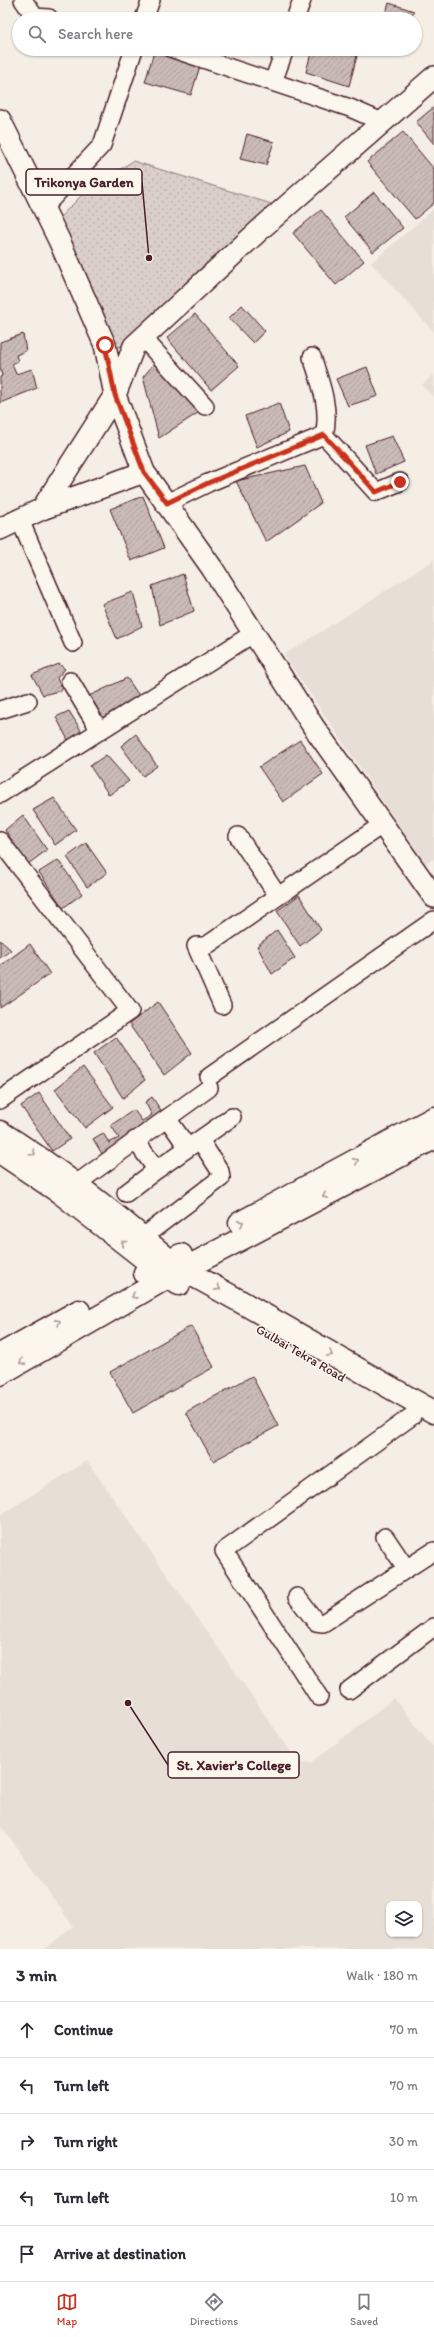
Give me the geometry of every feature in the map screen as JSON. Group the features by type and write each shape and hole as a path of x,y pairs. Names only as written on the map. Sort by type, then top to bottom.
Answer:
{"main road":[{"path":"0,1374 169,1268 434,1118"},
{"name":"Gulbai Tekra Road","path":"0,1132 76,1184 143,1237 169,1268 434,1412"},
{"path":"0,1355 169,1268 434,1138"},
{"name":"Gulbai Tekra Road","path":"0,1152 169,1268 434,1429"}],"street":[{"path":"23,0 31,12"},
{"path":"147,12 151,0"},
{"path":"298,12 302,0"},
{"path":"43,208 64,188 102,145 132,56"},
{"path":"194,56 350,108 382,122"},
{"path":"274,82 283,56"},
{"path":"42,509 115,395 134,346 264,226 434,77"},
{"path":"0,120 43,208 105,345 115,395 144,472 167,503 254,633 313,726 434,897"},
{"path":"143,338 205,406"},
{"path":"312,357 319,377 328,421 324,435"},
{"path":"324,435 376,492 400,482"},
{"path":"167,503 208,483 324,435"},
{"path":"0,529 42,509 144,472"},
{"path":"20,520 73,643"},
{"path":"0,794 254,633"},
{"path":"70,681 100,731"},
{"path":"0,710 28,700"},
{"path":"222,1005 196,946 206,946 383,824"},
{"path":"238,836 278,896"},
{"path":"0,841 130,1011 0,1100"},
{"path":"76,1184 167,1118 209,1082 434,920"},
{"path":"126,1193 232,1117"},
{"path":"143,1237 221,1178 220,1170 167,1118"},
{"path":"135,1140 154,1166 155,1171"},
{"path":"319,1697 224,1551 412,1416"},
{"path":"385,1537 406,1568"},
{"path":"298,1597 316,1622 323,1623 434,1551"},
{"path":"349,1690 434,1626"}],"shaded area":[{"path":"133,161 278,206 129,345 116,347 58,219 84,193"},
{"path":"434,209 434,332 371,263"},
{"path":"434,374 434,398 422,385"},
{"path":"434,560 434,859 425,864 284,655"},
{"path":"87,1461 298,1762 311,1763 394,1698 434,1748 434,1949 45,1949 73,1926 0,1824 0,1515"}],"building":[{"path":"389,3 414,11 414,12 386,12"},
{"path":"153,56 167,56 200,66 191,95 145,82"},
{"path":"310,56 357,56 349,86 306,72"},
{"path":"434,107 434,144 416,122"},
{"path":"403,132 434,169 434,203 415,219 367,162"},
{"path":"247,134 274,142 266,165 240,159"},
{"path":"374,192 403,228 373,252 344,217"},
{"path":"321,210 364,261 336,285 293,233"},
{"path":"242,305 265,331 253,343 229,318"},
{"path":"195,314 239,366 211,390 167,338"},
{"path":"23,334 26,351 16,355 18,361 12,364 16,374 32,369 37,388 0,403 0,377 2,376 0,367 0,342"},
{"path":"158,359 201,411 159,438 143,377"},
{"path":"367,367 378,396 348,406 336,379"},
{"path":"279,403 289,432 257,447 245,416"},
{"path":"392,436 404,462 376,474 365,445"},
{"path":"305,466 321,503 266,542 236,481"},
{"path":"143,496 164,548 131,561 110,509"},
{"path":"183,574 194,611 160,625 152,586"},
{"path":"133,592 142,626 117,639 102,604"},
{"path":"59,664 65,669 57,678 62,690 43,695 32,675"},
{"path":"127,678 140,697 104,719 89,696"},
{"path":"69,711 82,732 68,740 56,717"},
{"path":"136,734 157,766 143,776 121,746"},
{"path":"300,740 323,774 283,802 259,767"},
{"path":"106,755 129,781 109,795 90,766"},
{"path":"54,798 76,830 55,845 33,810"},
{"path":"23,815 47,850 28,864 5,830"},
{"path":"86,843 107,873 87,887 67,857"},
{"path":"58,860 82,894 63,908 39,872"},
{"path":"299,895 321,930 300,946 277,911"},
{"path":"277,930 295,958 272,974 257,946"},
{"path":"0,940 11,950 0,958"},
{"path":"30,944 50,974 0,1008 0,966"},
{"path":"158,1002 192,1053 164,1075 129,1024"},
{"path":"116,1037 145,1080 123,1098 94,1053"},
{"path":"83,1067 113,1107 85,1128 55,1089"},
{"path":"39,1093 70,1139 52,1151 21,1106"},
{"path":"152,1097 162,1112 104,1157 93,1139 103,1133 109,1143 119,1138 111,1125 134,1110 142,1121 152,1115 145,1102"},
{"path":"191,1326 214,1367 133,1413 110,1372"},
{"path":"252,1376 278,1426 213,1461 186,1412"}],"place":[{"name":"Trikonya Garden","path":"149,258"},
{"name":"St. Xavier's College","path":"128,1703"}],"route":[{"path":"105,345 115,395 144,472 167,503 208,483 324,435 376,492 400,482"}]}
